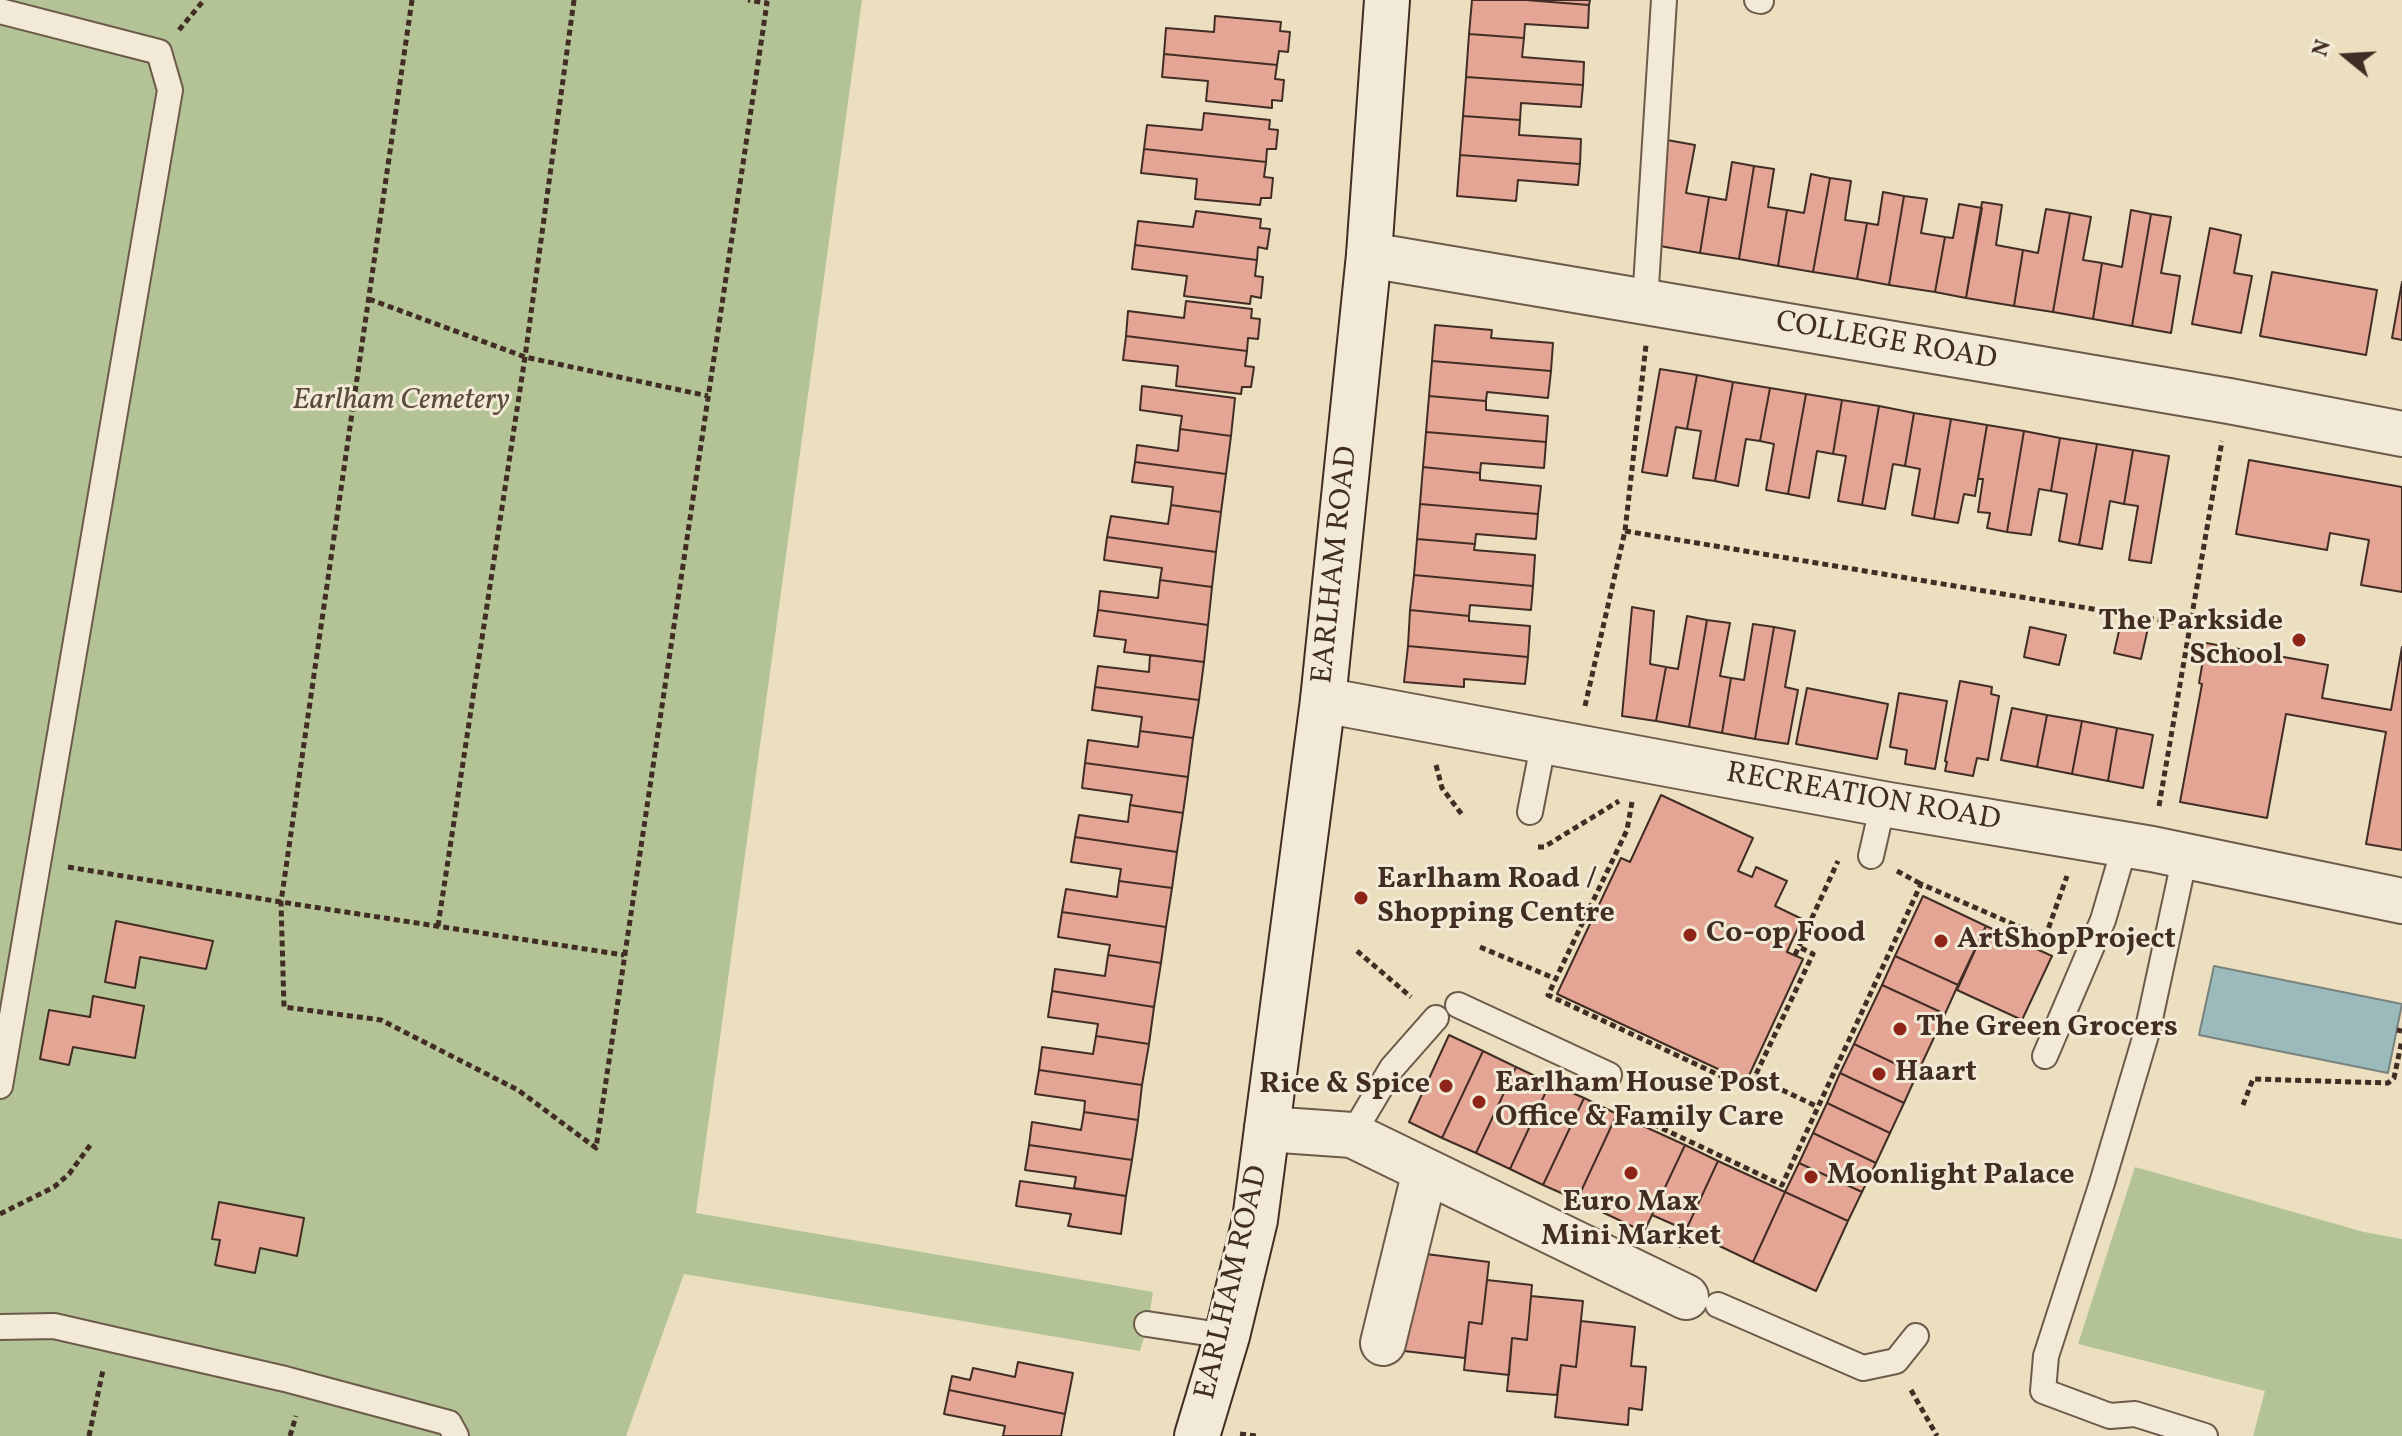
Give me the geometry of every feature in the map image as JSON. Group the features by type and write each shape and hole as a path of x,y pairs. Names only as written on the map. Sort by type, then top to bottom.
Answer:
{"street":[{"name":"EARLHAM ROAD","path":"1197,1436 1227,1336 1255,1220 1323,700 1369,255 1387,0"},
{"name":"COLLEGE ROAD","path":"1369,255 2229,401 2402,434"},
{"name":"RECREATION ROAD","path":"1323,700 1869,801 2154,850 2402,901"},
{"name":"EARLHAM ROAD","path":"1267,1129 1352,1135 1702,1301"},
{"path":"1383,1343 1425,1171"}],"lane":[{"path":"1648,302 1664,0"},
{"path":"0,11 159,52 170,90 0,1086"},
{"path":"1530,812 1560,743"},
{"path":"1869,801 1871,856"},
{"path":"2045,1056 2103,920 2154,850"},
{"path":"2154,850 2148,1028 2046,1356 2043,1391 2110,1416 2135,1414 2205,1436"},
{"path":"1458,1005 1609,1075"},
{"path":"1352,1135 1392,1068 1436,1018"},
{"path":"1702,1301 1863,1368 1896,1361 1916,1336"},
{"path":"1147,1324 1227,1336"},
{"path":"0,1327 54,1326 285,1379 449,1423 456,1436"}],"path":[{"path":"412,0 281,902 284,1007 381,1020 518,1090 596,1148 767,3 748,0"},
{"path":"438,926 525,357 574,0"},
{"path":"369,299 525,357 708,396"},
{"path":"1560,743 1625,531 1648,302"},
{"path":"2154,850 2189,625 2229,401"},
{"path":"1625,531 2189,625"},
{"path":"1435,721 1431,749 1442,788 1463,816"},
{"path":"1530,846 1544,847 1634,792 1627,830 1548,995 1749,1089 1813,954 1799,947"},
{"path":"1795,955 1869,801"},
{"path":"1608,1103 1719,1158 1782,1185 1921,884 2045,938 2082,838"},
{"path":"38,862 624,955"},
{"path":"1480,947 1556,979"},
{"path":"1357,951 1436,1018"},
{"path":"2243,1105 2253,1079 2388,1083 2394,1078 2402,1040"},
{"path":"1755,1077 1818,1107"},
{"path":"0,1214 54,1187 69,1174 91,1144"},
{"path":"89,1436 109,1339"},
{"path":"1896,1361 1937,1436"}],"green space":[{"name":"Earlham Cemetery","path":"0,0 862,0 696,1213 1153,1292 1140,1351 684,1274 626,1436 0,1436"},
{"path":"2135,1167 2364,1232 2402,1239 2402,1436 2253,1436 2265,1391 2078,1344"}],"water":[{"path":"2214,966 2402,1004 2388,1073 2199,1035"}],"building":[{"path":"1472,0 1589,5 1588,28 1525,24 1524,38 1469,34"},
{"path":"1526,0 1590,0 1589,5"},
{"path":"1215,16 1281,22 1280,31 1290,32 1288,52 1279,51 1277,65 1164,54 1166,28 1214,32"},
{"path":"1469,34 1524,38 1522,57 1584,62 1583,85 1466,77"},
{"path":"1164,54 1277,65 1275,79 1284,80 1282,101 1272,100 1272,108 1206,101 1208,81 1162,77"},
{"path":"1466,77 1583,85 1581,107 1521,103 1520,120 1463,116"},
{"path":"1204,113 1270,120 1269,129 1278,130 1276,149 1267,149 1266,162 1144,149 1147,125 1202,130"},
{"path":"1463,116 1520,120 1519,135 1581,139 1580,164 1460,155"},
{"path":"1667,140 1695,145 1686,193 1709,197 1700,253 1660,246"},
{"path":"1144,149 1266,162 1264,177 1273,178 1271,198 1261,198 1260,205 1195,199 1197,179 1141,173"},
{"path":"1460,155 1580,164 1578,185 1518,180 1516,201 1457,196"},
{"path":"1732,162 1754,166 1739,259 1700,253 1709,197 1726,200"},
{"path":"1754,166 1774,169 1768,207 1787,210 1778,266 1739,259"},
{"path":"1811,174 1830,178 1813,272 1778,266 1787,210 1804,213"},
{"path":"1830,178 1851,181 1845,220 1867,223 1857,279 1813,272"},
{"path":"1883,192 1904,196 1889,285 1857,279 1867,223 1878,225"},
{"path":"1904,196 1927,199 1921,233 1945,237 1935,292 1889,285"},
{"path":"1982,202 2002,205 1996,245 2023,250 2014,306 1966,298"},
{"path":"1959,204 1982,208 1966,298 1935,292 1945,237 1953,238"},
{"path":"2046,209 2070,213 2053,312 2014,306 2023,250 2038,253"},
{"path":"2131,210 2151,214 2132,326 2093,319 2102,263 2122,267"},
{"path":"1196,211 1261,219 1260,228 1270,229 1267,249 1258,247 1257,260 1135,245 1138,221 1193,227"},
{"path":"2070,213 2091,217 2083,260 2102,263 2093,319 2053,312"},
{"path":"2151,214 2171,217 2161,273 2180,276 2171,333 2132,326"},
{"path":"2210,228 2241,235 2234,273 2252,276 2241,333 2192,324"},
{"path":"1135,245 1257,260 1255,276 1263,277 1261,298 1251,296 1250,304 1184,296 1187,276 1132,269"},
{"path":"2272,272 2377,290 2366,355 2260,336"},
{"path":"2402,282 2402,340 2392,338"},
{"path":"1186,301 1252,309 1251,318 1260,319 1258,339 1248,338 1247,351 1126,336 1128,311 1184,318"},
{"path":"1435,325 1492,330 1491,338 1553,343 1551,371 1432,361"},
{"path":"1126,336 1247,351 1245,366 1254,367 1251,387 1242,387 1241,394 1176,386 1178,366 1123,360"},
{"path":"1432,361 1551,371 1548,398 1487,392 1486,401 1429,396"},
{"path":"1660,369 1697,375 1687,429 1676,427 1667,476 1642,472"},
{"path":"1697,375 1733,382 1715,481 1693,478 1701,431 1687,429"},
{"path":"1733,382 1770,388 1760,441 1746,439 1738,486 1715,481"},
{"path":"1142,386 1235,398 1231,436 1180,429 1182,416 1140,410"},
{"path":"1770,388 1806,394 1788,494 1766,490 1774,444 1760,441"},
{"path":"1806,394 1842,400 1833,454 1817,451 1809,498 1788,494"},
{"path":"1429,396 1486,401 1486,410 1548,416 1546,442 1426,432"},
{"path":"1842,400 1879,406 1862,505 1838,501 1846,456 1833,454"},
{"path":"1879,406 1914,413 1905,466 1893,464 1885,509 1862,505"},
{"path":"1914,413 1951,419 1934,519 1912,515 1920,469 1905,466"},
{"path":"1951,419 1987,425 1975,496 1964,494 1958,523 1934,519"},
{"path":"1987,425 2024,431 2007,532 1987,528 1990,513 1978,512 1983,479 1978,479"},
{"path":"1180,429 1231,436 1226,474 1135,462 1137,445 1178,451"},
{"path":"2024,431 2060,438 2051,491 2039,489 2031,535 2007,532"},
{"path":"1426,432 1546,442 1544,468 1481,463 1480,473 1423,467"},
{"path":"2060,438 2097,444 2079,545 2059,541 2067,494 2051,491"},
{"path":"2097,444 2133,450 2124,504 2110,501 2102,549 2079,545"},
{"path":"2133,450 2169,456 2151,563 2129,560 2138,506 2124,504"},
{"path":"2249,460 2402,487 2402,592 2361,585 2369,540 2330,533 2327,550 2236,534"},
{"path":"1135,462 1226,474 1221,512 1171,505 1173,487 1132,482"},
{"path":"1423,467 1480,473 1480,480 1541,486 1538,514 1420,504"},
{"path":"1420,504 1538,514 1536,539 1476,534 1475,544 1417,539"},
{"path":"1171,505 1221,512 1216,552 1107,537 1111,516 1168,524"},
{"path":"1107,537 1216,552 1212,587 1160,580 1162,568 1104,560"},
{"path":"1417,539 1475,544 1474,550 1535,555 1533,586 1414,575"},
{"path":"1414,575 1533,586 1531,610 1470,605 1469,616 1410,610"},
{"path":"1160,580 1212,587 1208,625 1098,610 1100,591 1158,598"},
{"path":"1632,607 1654,611 1650,664 1666,667 1656,721 1622,716"},
{"path":"1098,610 1208,625 1204,662 1124,652 1126,640 1094,636"},
{"path":"1410,610 1469,616 1469,621 1530,626 1528,657 1408,646"},
{"path":"1687,616 1707,620 1689,727 1656,721 1666,667 1678,669"},
{"path":"1707,620 1730,623 1720,676 1731,678 1722,733 1689,727"},
{"path":"2121,622 2148,628 2141,659 2114,653"},
{"path":"1753,624 1774,627 1755,739 1722,733 1731,678 1744,680"},
{"path":"1774,627 1795,631 1785,687 1798,690 1788,744 1755,739"},
{"path":"2030,627 2066,635 2059,665 2024,657"},
{"path":"2206,643 2328,665 2322,698 2391,710 2402,647 2402,850 2366,844 2386,732 2286,714 2267,818 2180,802 2202,684 2199,683"},
{"path":"1408,646 1528,657 1525,684 1464,679 1464,687 1404,682"},
{"path":"1150,655 1204,662 1199,700 1095,687 1098,666 1149,672"},
{"path":"1960,681 1992,687 1991,694 1999,696 1988,760 1977,758 1973,776 1945,771"},
{"path":"1095,687 1199,700 1193,738 1140,731 1142,717 1092,710"},
{"path":"1807,688 1888,704 1877,759 1796,744"},
{"path":"1899,693 1947,701 1935,769 1905,764 1907,750 1890,747"},
{"path":"2012,708 2047,715 2037,767 2001,760"},
{"path":"2047,715 2082,721 2072,774 2037,767"},
{"path":"2082,721 2117,728 2108,781 2072,774"},
{"path":"2117,728 2153,735 2143,788 2108,781"},
{"path":"1140,731 1193,738 1188,777 1085,763 1088,740 1138,747"},
{"path":"1085,763 1188,777 1183,813 1130,805 1132,795 1082,788"},
{"name":"Co-op Food","path":"1661,795 1753,838 1738,871 1752,877 1756,867 1787,881 1775,906 1802,919 1787,952 1803,959 1746,1082 1557,994 1621,858 1630,862"},
{"path":"1130,805 1183,813 1177,852 1075,837 1079,815 1128,822"},
{"path":"1075,837 1177,852 1172,888 1119,881 1121,869 1071,862"},
{"path":"1119,881 1172,888 1166,927 1062,912 1066,889 1117,897"},
{"name":"ArtShopProject","path":"1923,896 1986,926 1958,985 1895,956"},
{"path":"1062,912 1166,927 1161,963 1108,955 1110,945 1058,937"},
{"path":"116,921 213,941 206,969 140,957 135,988 105,982"},
{"path":"1986,926 2052,956 2022,1020 1957,990"},
{"path":"1108,955 1161,963 1154,1007 1052,991 1055,969 1105,976"},
{"name":"The Green Grocers","path":"1895,956 1958,985 1945,1014 1882,985"},
{"name":"The Green Grocers","path":"1882,985 1945,1014 1917,1074 1854,1044"},
{"path":"1052,991 1154,1007 1149,1044 1096,1036 1098,1024 1048,1017"},
{"path":"93,996 144,1006 135,1058 73,1047 69,1065 40,1059 49,1010 90,1017"},
{"name":"Rice & Spice","path":"1449,1035 1483,1051 1442,1138 1409,1122"},
{"path":"1096,1036 1149,1044 1142,1085 1039,1070 1042,1047 1093,1054"},
{"name":"Haart","path":"1854,1044 1917,1074 1904,1103 1840,1073"},
{"name":"Earlham House Post Office & Family Care","path":"1483,1051 1516,1067 1476,1153 1442,1138"},
{"path":"1516,1067 1550,1083 1510,1169 1476,1153"},
{"path":"1039,1070 1142,1085 1138,1120 1084,1112 1085,1101 1035,1094"},
{"path":"1840,1073 1904,1103 1890,1133 1827,1103"},
{"path":"1550,1083 1584,1098 1543,1185 1510,1169"},
{"path":"1584,1098 1617,1114 1577,1200 1543,1185"},
{"path":"1827,1103 1890,1133 1876,1163 1813,1133"},
{"path":"1084,1112 1138,1120 1132,1160 1029,1145 1032,1122 1081,1130"},
{"name":"Euro Max Mini Market","path":"1617,1114 1685,1145 1644,1232 1577,1200"},
{"path":"1813,1133 1876,1163 1862,1192 1799,1163"},
{"path":"1029,1145 1132,1160 1126,1196 1074,1188 1076,1177 1025,1170"},
{"path":"1685,1145 1718,1161 1686,1230 1652,1215"},
{"path":"1718,1161 1785,1192 1753,1262 1686,1230"},
{"name":"Moonlight Palace","path":"1799,1163 1862,1192 1848,1221 1785,1192"},
{"path":"1020,1181 1126,1196 1121,1234 1068,1226 1071,1214 1016,1206"},
{"path":"1785,1192 1848,1221 1816,1291 1753,1262"},
{"path":"219,1202 304,1218 297,1256 260,1248 255,1273 215,1265 220,1240 212,1239"},
{"path":"1426,1254 1489,1262 1482,1324 1469,1322 1465,1358 1404,1351 1414,1267 1424,1269"},
{"path":"1487,1280 1532,1285 1527,1340 1512,1338 1509,1375 1464,1370 1469,1322 1482,1324"},
{"path":"1531,1296 1583,1301 1576,1367 1561,1365 1557,1395 1507,1391 1512,1338 1527,1340"},
{"path":"1581,1321 1635,1327 1631,1366 1646,1367 1642,1410 1629,1408 1628,1425 1555,1417 1561,1365 1576,1367"},
{"path":"1018,1362 1073,1373 1065,1414 949,1390 952,1376 970,1380 973,1368 1015,1377"},
{"path":"949,1390 1065,1414 1061,1436 1003,1436 1005,1426 944,1414"}],"place":[{"name":"The Parkside School","path":"2299,640"},
{"name":"Earlham Road / Shopping Centre","path":"1361,898"},
{"name":"Co-op Food","path":"1690,935"},
{"name":"ArtShopProject","path":"1941,941"},
{"name":"The Green Grocers","path":"1900,1029"},
{"name":"Haart","path":"1879,1074"},
{"name":"Rice & Spice","path":"1446,1086"},
{"name":"Earlham House Post Office & Family Care","path":"1479,1102"},
{"name":"Euro Max Mini Market","path":"1631,1173"},
{"name":"Moonlight Palace","path":"1811,1177"}]}
